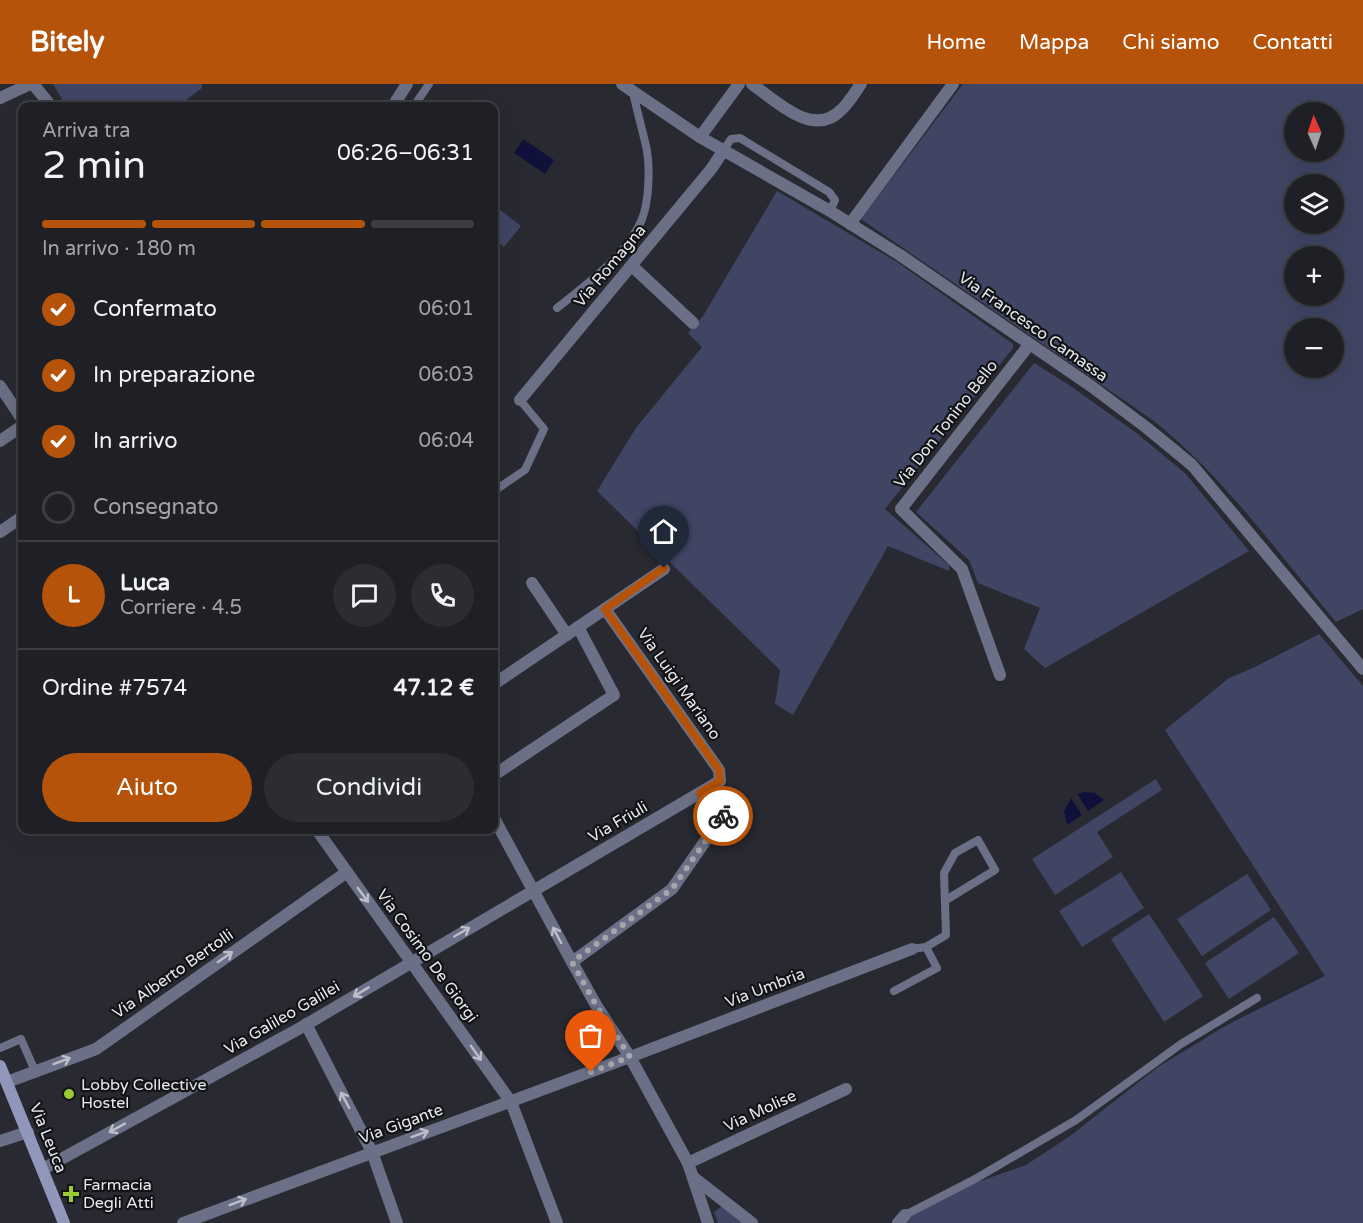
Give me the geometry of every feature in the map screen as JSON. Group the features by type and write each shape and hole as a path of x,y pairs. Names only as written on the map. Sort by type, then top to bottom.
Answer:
{"main road":[{"name":"Via Leuca","path":"0,1066 64,1223"}],"street":[{"path":"0,98 31,84 47,102"},
{"path":"396,102 407,84"},
{"path":"700,137 739,84"},
{"path":"752,84 800,117 812,121 827,119 841,111 861,84"},
{"path":"850,224 953,84"},
{"name":"Via Francesco Camassa","path":"627,87 700,137 830,211 900,255 1091,386 1147,428 1192,465 1363,669"},
{"name":"Via Romagna","path":"520,400 712,168 723,151"},
{"path":"632,266 693,323"},
{"name":"Via Don Tonino Bello","path":"1000,675 962,569 901,509 1029,345"},
{"path":"0,386 18,412"},
{"path":"0,441 18,429"},
{"path":"0,532 18,520"},
{"path":"498,681 664,568"},
{"path":"532,583 567,635"},
{"name":"Via Luigi Mariano","path":"605,609 719,770 720,781"},
{"path":"498,773 614,695 578,627"},
{"name":"Via Friuli","path":"534,891 720,781"},
{"path":"572,962 672,889 724,814 700,793"},
{"path":"498,825 596,1005 630,1057 688,1163 708,1223"},
{"name":"Via Cosimo De Giorgi","path":"320,834 510,1101 556,1223"},
{"name":"Via Alberto Bertolli","path":"7,1082 96,1049 347,872"},
{"name":"Via Galileo Galilei","path":"43,1169 306,1024 534,891"},
{"name":"Via Umbria","path":"630,1057 912,949"},
{"path":"306,1024 372,1152 397,1223"},
{"name":"Via Gigante","path":"183,1223 630,1057"},
{"name":"Via Molise","path":"688,1163 846,1089"},
{"path":"0,1141 28,1132"},
{"path":"693,1177 752,1223"}],"lane":[{"path":"417,102 429,84"},
{"path":"557,308 595,279 625,246 643,219 648,183 647,152 627,87"},
{"path":"723,151 732,139 740,138 829,192 835,200 830,211"},
{"path":"498,488 525,470 544,429 520,400"},
{"path":"912,949 926,947 946,935 944,873 955,853 978,840 995,870 946,900"},
{"path":"894,991 937,968 926,947"},
{"path":"901,1219 1076,1120 1181,1044 1257,998"},
{"path":"0,1048 21,1039 35,1071"}],"shaded area":[{"path":"53,84 202,84 202,88 183,102 64,102"},
{"path":"963,84 1363,84 1363,609 1336,622 1227,491 1204,466 1154,421 861,219"},
{"path":"523,139 554,160 545,174 514,153"},
{"path":"777,191 897,262 1013,344 1013,348 885,509 949,565 949,571 888,546 793,715 775,704 780,670 597,491 636,428 702,347 688,333 703,316"},
{"path":"498,208 521,226 504,247 498,242"},
{"path":"1034,363 1135,432 1185,473 1249,551 1045,668 1024,649 1040,608 978,583 969,560 916,512"},
{"path":"1319,634 1363,686 1363,1223 904,1223 907,1217 975,1183 1026,1165 1070,1136 1158,1067 1227,1025 1325,976 1165,730 1229,678"},
{"path":"1156,779 1162,790 1097,832 1113,857 1055,895 1032,859"},
{"path":"1095,793 1104,800 1088,811 1077,794"},
{"path":"1071,798 1082,815 1067,825 1064,811"},
{"path":"1121,872 1144,908 1082,947 1059,911"},
{"path":"1247,874 1271,910 1202,956 1177,919"},
{"path":"1149,914 1203,996 1164,1022 1111,939"},
{"path":"1274,917 1299,953 1229,999 1205,963"},
{"path":"722,1206 745,1223 718,1223 714,1212"}],"way so far":[{"path":"591,1072 630,1057 596,1005 572,962 672,889 723,816"}],"place":[{"name":"Lobby Collective Hostel","path":"69,1094"},
{"name":"Farmacia Degli Atti","path":"71,1194"}],"route":[{"path":"664,568 605,609 719,770 720,781 700,793 724,814 723,816"}]}
